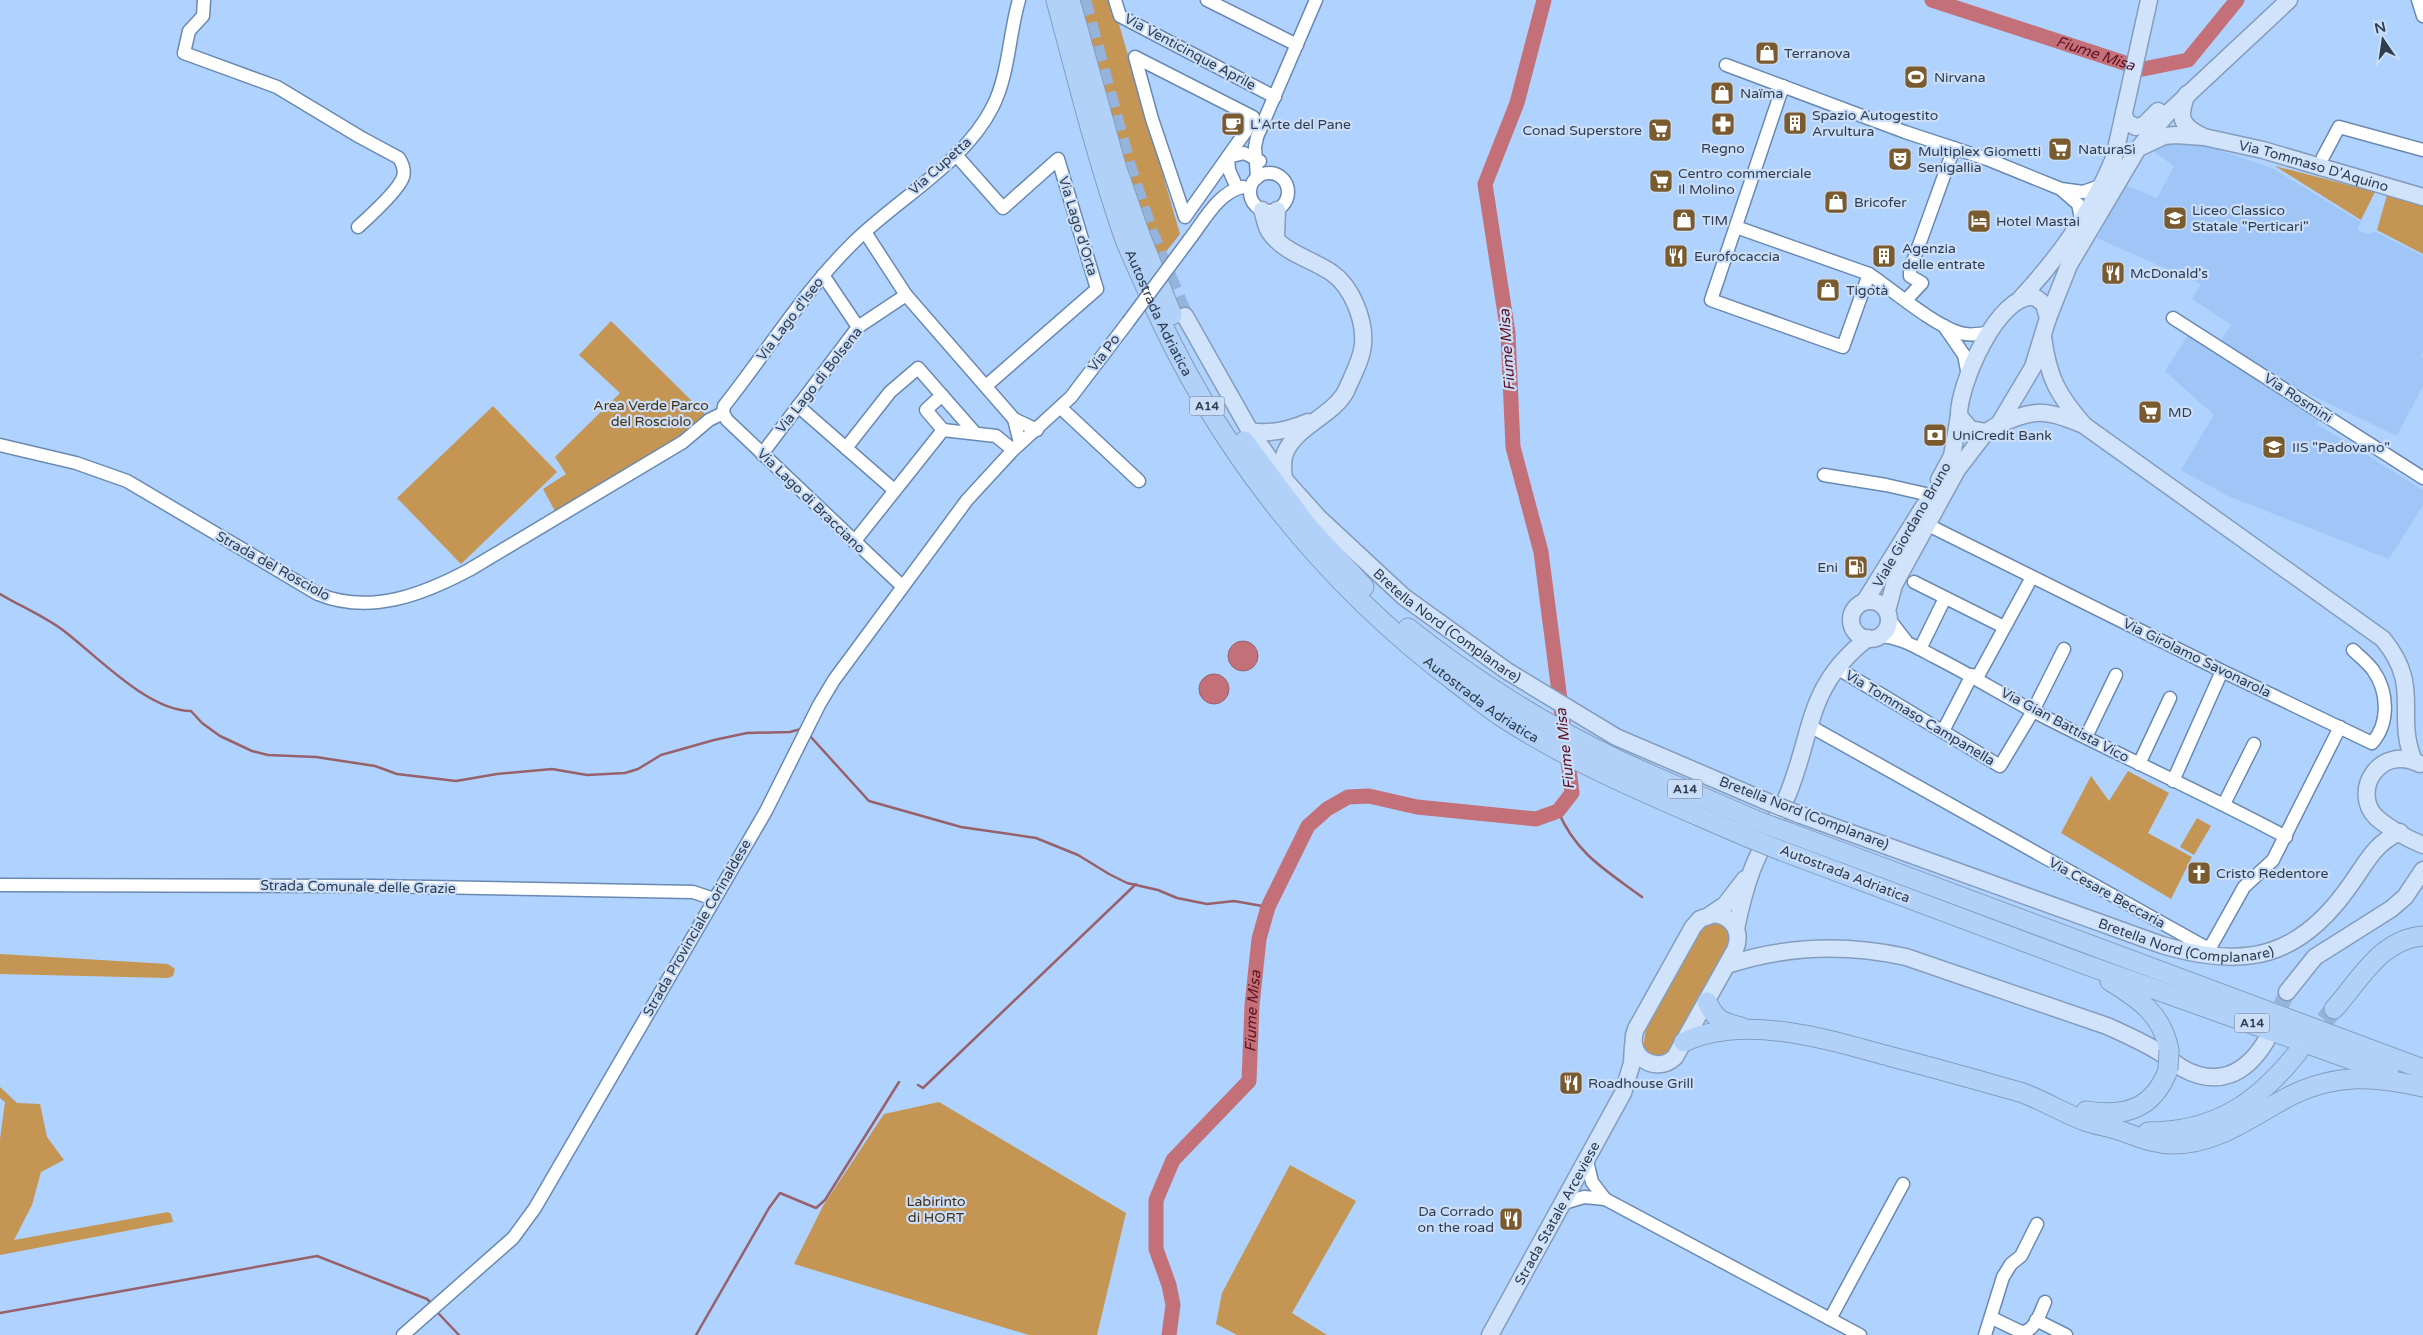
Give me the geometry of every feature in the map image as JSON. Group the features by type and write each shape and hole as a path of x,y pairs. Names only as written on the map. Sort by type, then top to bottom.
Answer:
{"highway":[{"name":"Autostrada Adriatica","path":"1056,0 1086,112 1125,239 1163,325 1188,375 1226,437 1261,488 1296,532 1335,577 1379,620 1430,663 1505,719 1614,779 1747,837 2081,963 2423,1086"},
{"name":"Autostrada Adriatica","path":"1070,0 1114,160 1140,235 1174,321 1237,431 1308,527 1345,568 1390,613 1439,653 1563,731 1615,758 1755,820 2423,1069"},
{"path":"2334,1009 2390,946 2411,937 2423,936"},
{"path":"2057,1107 2104,1114 2125,1112 2150,1098 2160,1086 2168,1070 2169,1050 2166,1034 2156,1017 2141,1002 2081,963"},
{"path":"1707,1002 1714,1016 1723,1023 1756,1030 1822,1038 2020,1092 2087,1122 2115,1129 2154,1144 2193,1142 2220,1135 2292,1096 2333,1082 2369,1077 2423,1086"},
{"path":"1684,1042 1704,1033 1756,1030"},
{"path":"2333,1036 2423,1054"},
{"path":"2115,1129 2145,1132 2173,1131 2212,1121 2236,1110 2258,1096 2271,1084 2298,1052"}],"main road":[{"path":"2125,112 2149,0"},
{"name":"Viale Giordano Bruno","path":"1888,615 1894,585 1957,470 1993,428 2032,367 2048,318 2070,265 2136,150 2187,94 2289,0"},
{"name":"Viale Giordano Bruno","path":"2125,112 2128,124 2136,127 2144,125 2161,108 2212,70"},
{"name":"Via Tommaso D'Aquino","path":"2187,94 2181,110 2183,120 2189,129 2204,137"},
{"name":"Viale Giordano Bruno","path":"1865,601 1952,456 1960,398 1968,375 1991,332 2010,305 2021,298 2051,265 2081,218 2114,158 2125,112"},
{"name":"Via Tommaso D'Aquino","path":"2136,150 2164,136 2204,137 2263,150 2423,196"},
{"path":"1264,206 1270,232 1276,239 1292,251 1335,275 1345,287 1356,306 1363,345 1352,378 1341,400 1297,437 1285,453 1284,479"},
{"path":"2021,298 2028,296 2040,300 2046,309 2048,318"},
{"name":"Bretella Nord (Complanare)","path":"1185,316 1250,431 1284,479 1319,518 1404,597 1507,672 1616,737 1763,800 2162,945 2190,953 2221,958 2249,956 2278,949 2304,936 2331,911 2371,853 2381,842 2400,832"},
{"path":"2043,337 2047,364 2055,387 2070,409 2085,426 2383,639 2395,653 2404,670 2408,703 2408,732 2418,763 2391,758"},
{"path":"1959,416 1970,429 1993,428 2026,414 2045,411 2085,426"},
{"path":"1250,431 1273,432 1291,429 1323,415"},
{"path":"1273,432 1264,453 1285,453"},
{"path":"1753,869 1793,779 1808,724 1824,687 1841,662 1853,628 1851,618 1854,610 1865,601 1878,602 1888,615 1886,629 1841,662"},
{"path":"1853,628 1862,636 1873,637"},
{"path":"2287,992 2315,957 2391,910 2405,897 2423,870 2422,844 2376,817 2369,805 2367,790 2370,777 2379,766 2391,758 2408,732"},
{"name":"Bretella Nord (Complanare)","path":"2371,853 2376,828 2376,817"},
{"name":"Strada Statale Arceviese","path":"1490,1335 1623,1093 1632,1063 1636,1029 1693,927 1700,919 1725,906 1753,869"},
{"name":"Strada Statale Arceviese","path":"1623,1093 1641,1076 1676,1057 1727,964 1737,935 1753,869"},
{"path":"1710,915 1726,917 1737,935 1752,949 1766,954"},
{"path":"1727,964 1766,954 1839,948 1872,950 1906,957 2107,1026 2133,1037 2182,1068 2201,1075 2221,1076 2243,1068 2255,1059 2266,1040"},
{"path":"1634,1045 1641,1059 1651,1064 1662,1065"}],"street":[{"path":"204,0 203,16 189,31 184,53 278,87 360,137 399,158 403,168 402,180 378,208 358,227"},
{"name":"Via Cupetta","path":"865,232 956,155 976,133 993,106 1001,84 1019,0"},
{"name":"Via Venticinque Aprile","path":"1115,0 1120,16 1275,97"},
{"path":"1207,0 1297,45"},
{"path":"1264,206 1254,182 1257,137 1316,0"},
{"path":"2418,0 2423,16"},
{"path":"1232,191 1228,157 1253,117 1135,57 1152,119 1186,217 1228,157 1244,153 1255,157 1272,173 1286,182 1289,192 1284,204 1264,206 1232,191"},
{"path":"1726,65 2061,189 2083,192 2100,186"},
{"path":"1783,86 1711,300 1843,347 1869,274"},
{"path":"2323,157 2339,127 2423,150"},
{"path":"1906,300 1922,282 1910,276 1910,270 1954,148"},
{"name":"Via Lago d'Orta","path":"956,155 1003,208 1058,160 1097,289 986,386"},
{"path":"1232,191 1272,173"},
{"path":"2061,189 2078,204 2081,218"},
{"name":"Via Po","path":"967,500 1017,446 1061,408 1220,200 1232,191"},
{"path":"1736,227 1869,274 1942,324 1961,333 1991,332"},
{"path":"865,232 906,295 1014,419 1037,430"},
{"name":"Via Lago d'Iseo","path":"723,413 724,406 823,275 865,232"},
{"path":"823,275 858,327"},
{"name":"Via Lago di Bolsena","path":"762,454 858,327 906,295"},
{"name":"Via Rosmini","path":"2173,318 2423,478"},
{"path":"1942,324 1964,355 1968,375"},
{"path":"846,448 890,392 918,368 975,433"},
{"path":"942,395 926,410 943,430 996,436 1017,446"},
{"path":"798,406 894,490"},
{"path":"1061,408 1139,481"},
{"name":"Strada del Rosciolo","path":"0,445 102,470 127,481 318,594 349,604 408,598 433,589 469,570 683,442 709,420 723,413"},
{"name":"Via Lago di Bracciano","path":"723,413 726,420 902,586"},
{"path":"1014,419 1017,446"},
{"path":"854,542 943,430"},
{"path":"1824,476 1886,484 1930,495"},
{"name":"Strada Provinciale Corinaldese","path":"403,1335 513,1238 535,1208 782,782 818,705 902,586 967,500"},
{"name":"Via Girolamo Savonarola","path":"1926,524 2222,672 2372,743 2380,734 2386,716 2382,689 2373,670 2353,650"},
{"path":"1943,731 2032,576"},
{"path":"1914,582 2004,627"},
{"path":"1920,649 1945,598"},
{"name":"Via Gian Battista Vico","path":"1888,615 1907,643"},
{"name":"Via Gian Battista Vico","path":"1873,637 1893,637 1920,649 2033,711 2173,781 2224,804 2286,837"},
{"path":"2033,711 2064,649"},
{"name":"Via Tommaso Campanella","path":"1841,662 1943,731 2000,766 2033,711"},
{"path":"2173,781 2222,672"},
{"path":"2086,737 2116,675"},
{"path":"2139,764 2170,698"},
{"name":"Via Cesare Beccaria","path":"1808,724 2205,947 2211,946 2244,887 2273,860 2340,728"},
{"path":"2224,804 2254,744"},
{"name":"Strada Comunale delle Grazie","path":"0,885 374,886 694,892 714,899"},
{"path":"1587,1161 1592,1182 1605,1199"},
{"path":"1830,1319 1903,1184"},
{"path":"1564,1203 1584,1197 1605,1199 1860,1335"},
{"path":"1985,1335 1992,1318 2003,1277 2011,1264 2021,1256 2037,1224"},
{"path":"1992,1318 2024,1333 2031,1330 2045,1302"},
{"path":"2036,1320 2066,1335"}],"shaded area":[{"path":"2183,141 2207,146 2272,168 2361,222 2357,230 2367,234 2376,232 2423,256 2423,352 2421,356 2423,358 2423,386 2397,436 2286,383 2221,340 2231,325 2192,299 2201,284 2097,238 2125,185 2157,198 2174,166 2150,149 2160,143"},
{"name":"IIS \"Padovano\"","path":"2188,335 2320,418 2317,424 2423,490 2423,505 2389,559 2228,496 2181,470 2214,415 2165,371"},
{"path":"1243,641 1254,645 1258,656 1254,667 1243,671 1232,667 1228,656 1232,645"},
{"path":"1214,674 1225,678 1229,689 1225,700 1214,704 1203,700 1199,689 1203,678"}],"green space":[{"path":"1075,0 1112,0 1180,234 1157,263 1130,190"},
{"path":"2275,166 2375,192 2361,220"},
{"path":"2387,195 2423,205 2423,254 2377,230"},
{"name":"Area Verde Parco del Rosciolo","path":"611,321 706,415 673,444 556,513 543,489 566,474 555,457 620,393 579,355"},
{"path":"493,406 557,472 461,564 397,498"},
{"path":"2128,771 2169,793 2148,833 2192,857 2171,899 2061,833 2091,776 2109,801"},
{"path":"2197,818 2211,826 2194,855 2180,847"},
{"path":"1716,920 1736,934 1670,1057 1650,1056 1643,1047 1646,1030 1703,927"},
{"path":"0,954 168,964 175,969 173,976 168,978 0,974"},
{"path":"0,1087 17,1103 40,1104 47,1137 64,1160 41,1172 32,1205 14,1240 168,1212 171,1214 173,1222 0,1255 0,1139 5,1102 0,1098"},
{"name":"Labirinto di HORT","path":"939,1102 1126,1213 1097,1335 1029,1335 794,1264 823,1206 884,1114"},
{"path":"1290,1165 1356,1201 1292,1313 1327,1335 1237,1335 1216,1324 1222,1293"}],"waterway":[{"name":"Fiume Misa","path":"1169,1335 1173,1305 1169,1285 1156,1249 1156,1200 1173,1160 1249,1081 1252,1005 1259,939 1268,907 1308,826 1327,809 1348,797 1369,796 1417,807 1536,819 1558,811 1572,793 1541,552 1513,447 1508,333 1485,184 1517,103 1544,0"},
{"name":"Fiume Misa","path":"1932,0 2143,69 2188,60 2237,0"},
{"path":"0,594 57,626 141,692 175,709 191,711 202,723 220,736 252,751 268,755 316,757 375,766 397,774 456,781 497,774 552,769 587,775 625,773 638,769 661,755 714,740 747,733 790,732 801,729"},
{"path":"810,736 869,801 961,827 1036,838 1078,855 1127,883 1158,890 1177,898 1207,904 1234,901 1268,907"},
{"path":"1558,811 1565,826 1583,850 1605,870 1642,897"},
{"path":"918,1085 923,1088 1136,884"},
{"path":"696,1335 769,1208 780,1193 816,1208 825,1200 899,1082"},
{"path":"0,1313 317,1256 427,1299 430,1302"},
{"path":"439,1314 459,1335"}],"tunnel":[{"path":"1083,0 1128,166 1150,232 1185,316"},
{"path":"2272,1027 2287,992"},
{"path":"2307,1042 2334,1009"}],"place":[{"name":"Terranova","path":"1767,53"},
{"name":"Nirvana","path":"1916,77"},
{"name":"Naïma","path":"1722,93"},
{"name":"Spazio Autogestito Arvultura","path":"1795,123"},
{"name":"L'Arte del Pane","path":"1233,124"},
{"name":"Regno","path":"1723,124"},
{"name":"Conad Superstore","path":"1660,130"},
{"name":"NaturaSì","path":"2060,149"},
{"name":"Multiplex Giometti Senigallia","path":"1900,159"},
{"name":"Centro commerciale Il Molino","path":"1661,181"},
{"name":"Bricofer","path":"1836,202"},
{"name":"Liceo Classico Statale \"Perticari\"","path":"2175,218"},
{"name":"TIM","path":"1684,220"},
{"name":"Hotel Mastai","path":"1979,221"},
{"name":"Eurofocaccia","path":"1676,256"},
{"name":"Agenzia delle entrate","path":"1884,256"},
{"name":"McDonald's","path":"2113,273"},
{"name":"Tigotà","path":"1828,290"},
{"name":"MD","path":"2150,412"},
{"name":"UniCredit Bank","path":"1935,435"},
{"name":"IIS \"Padovano\"","path":"2274,447"},
{"name":"Eni","path":"1856,567"},
{"name":"Cristo Redentore","path":"2199,873"},
{"name":"Roadhouse Grill","path":"1571,1083"},
{"name":"Da Corrado on the road","path":"1511,1219"}]}
